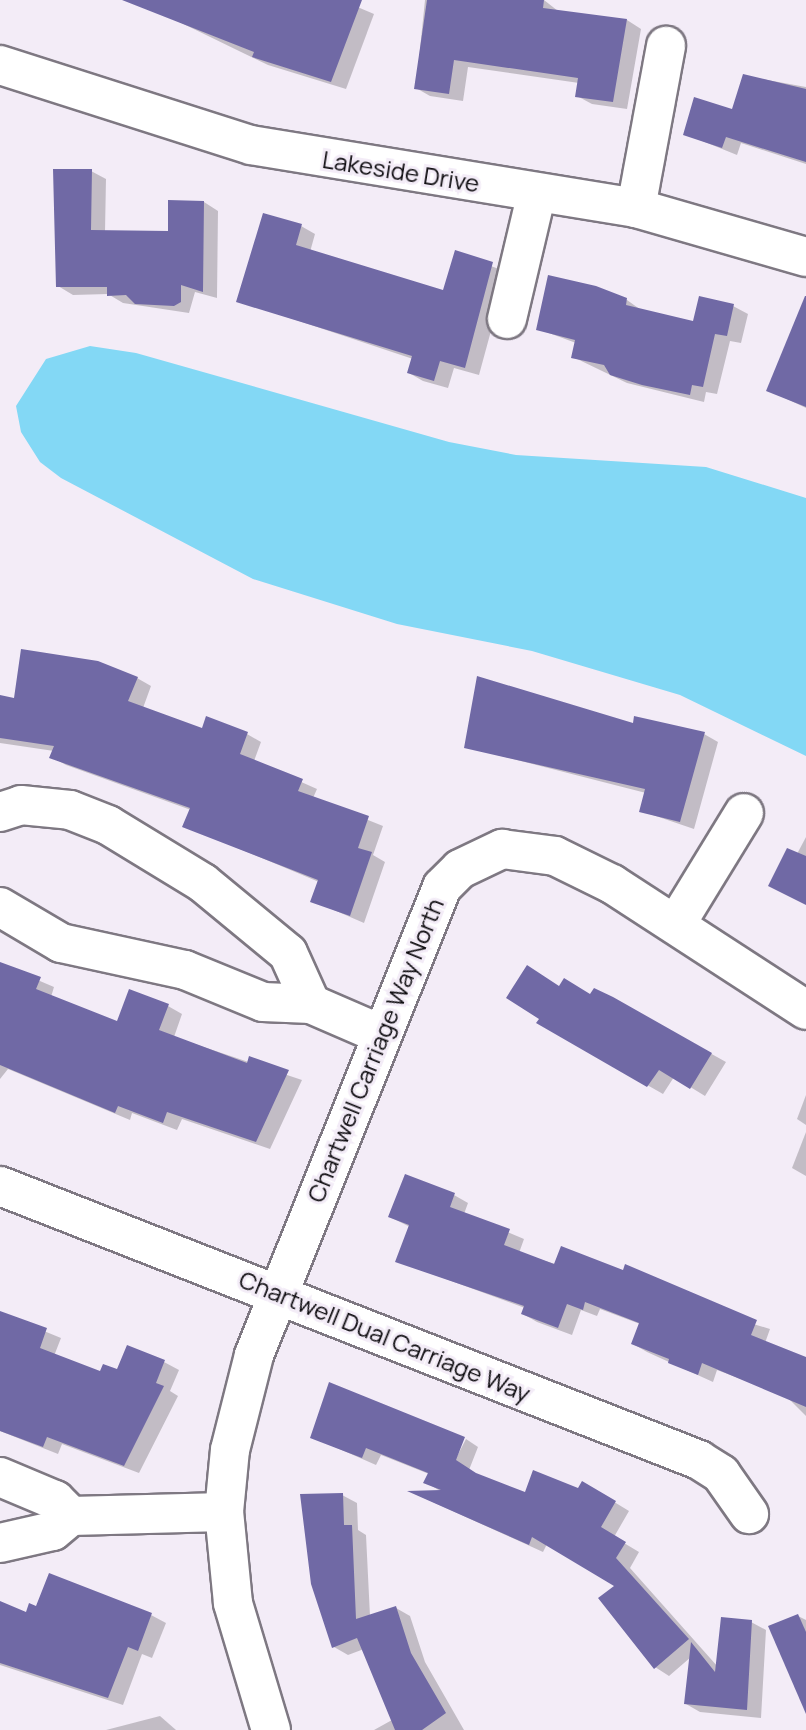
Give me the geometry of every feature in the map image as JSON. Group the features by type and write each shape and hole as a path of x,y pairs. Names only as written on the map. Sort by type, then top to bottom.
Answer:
{"street":[{"path":"636,208 666,46"},
{"name":"Lakeside Drive","path":"0,65 251,145 636,208 806,257"},
{"path":"507,319 537,192"},
{"path":"0,812 21,805 70,810 168,861 288,953 311,1004"},
{"path":"676,924 744,813"},
{"name":"Chartwell Carriage Way North","path":"271,1730 233,1603 224,1512 241,1400 278,1294 378,1033 442,887 491,853 528,849 555,856 676,924 806,1010"},
{"path":"0,907 83,950 185,970 263,1002 311,1004 378,1033"},
{"name":"Chartwell Dual Carriage Way","path":"0,1186 699,1460 721,1474 749,1514"},
{"path":"0,1477 55,1500 71,1516"},
{"path":"0,1544 53,1531 71,1516 224,1512"}],"water":[{"path":"90,346 136,353 449,442 516,455 706,467 806,498 806,756 680,695 532,651 397,624 253,579 61,478 40,462 21,432 16,406 46,359"}],"building":[{"path":"122,0 362,0 331,82 252,57 254,52"},
{"path":"427,0 544,0 543,8 627,19 613,102 575,97 578,78 454,60 449,94 414,89"},
{"path":"743,74 806,89 806,162 726,137 722,148 683,135 694,97 732,109"},
{"path":"53,169 92,169 91,230 168,231 168,200 204,201 203,292 181,285 181,302 174,306 135,304 126,295 107,296 107,287 56,287"},
{"path":"263,213 302,224 296,245 443,290 455,250 493,262 465,368 440,361 434,381 407,373 412,356 236,302"},
{"path":"548,275 596,286 627,298 626,305 693,321 699,296 734,304 727,336 715,334 703,387 692,385 690,395 642,385 610,375 604,365 571,358 575,340 536,330"},
{"path":"806,296 806,407 766,391"},
{"path":"21,649 98,661 138,677 128,701 202,728 206,716 248,732 240,754 303,779 298,791 369,816 358,848 372,852 350,916 310,902 318,880 182,827 190,808 49,758 54,746 0,738 0,695 14,698"},
{"path":"477,676 633,723 634,716 705,732 680,822 639,812 645,789 464,748"},
{"path":"787,848 806,856 806,905 768,886"},
{"path":"0,962 41,977 36,989 117,1021 129,989 169,1004 159,1030 247,1063 249,1056 289,1070 256,1142 167,1112 163,1123 118,1106 115,1113 0,1065"},
{"path":"527,965 559,986 564,978 590,994 594,988 613,997 712,1053 690,1089 659,1070 647,1087 536,1023 539,1019 506,998"},
{"path":"405,1174 455,1193 450,1207 510,1229 504,1245 554,1264 561,1246 623,1270 625,1264 757,1320 751,1335 806,1357 806,1407 702,1363 698,1375 668,1363 669,1359 631,1344 639,1323 585,1302 583,1310 567,1304 558,1328 521,1314 524,1306 395,1262 409,1225 388,1217"},
{"path":"0,1311 47,1328 40,1348 100,1371 103,1364 117,1369 127,1345 165,1360 156,1383 164,1386 124,1466 47,1437 43,1447 0,1431"},
{"path":"329,1382 465,1437 456,1460 476,1473 525,1492 533,1470 578,1488 582,1481 616,1501 601,1527 626,1542 616,1558 689,1639 654,1669 598,1598 614,1586 532,1537 529,1545 407,1491 441,1490 423,1483 428,1473 366,1448 362,1458 310,1438"},
{"path":"343,1493 344,1525 352,1525 356,1619 396,1606 411,1653 446,1713 422,1730 395,1730 357,1638 332,1648 311,1584 300,1494"},
{"path":"49,1573 152,1613 138,1651 128,1647 108,1698 0,1663 0,1601 26,1612 29,1603 36,1606"},
{"path":"798,1614 806,1632 806,1714 768,1626"},
{"path":"721,1617 752,1620 747,1710 684,1704 691,1642 715,1672"}]}
